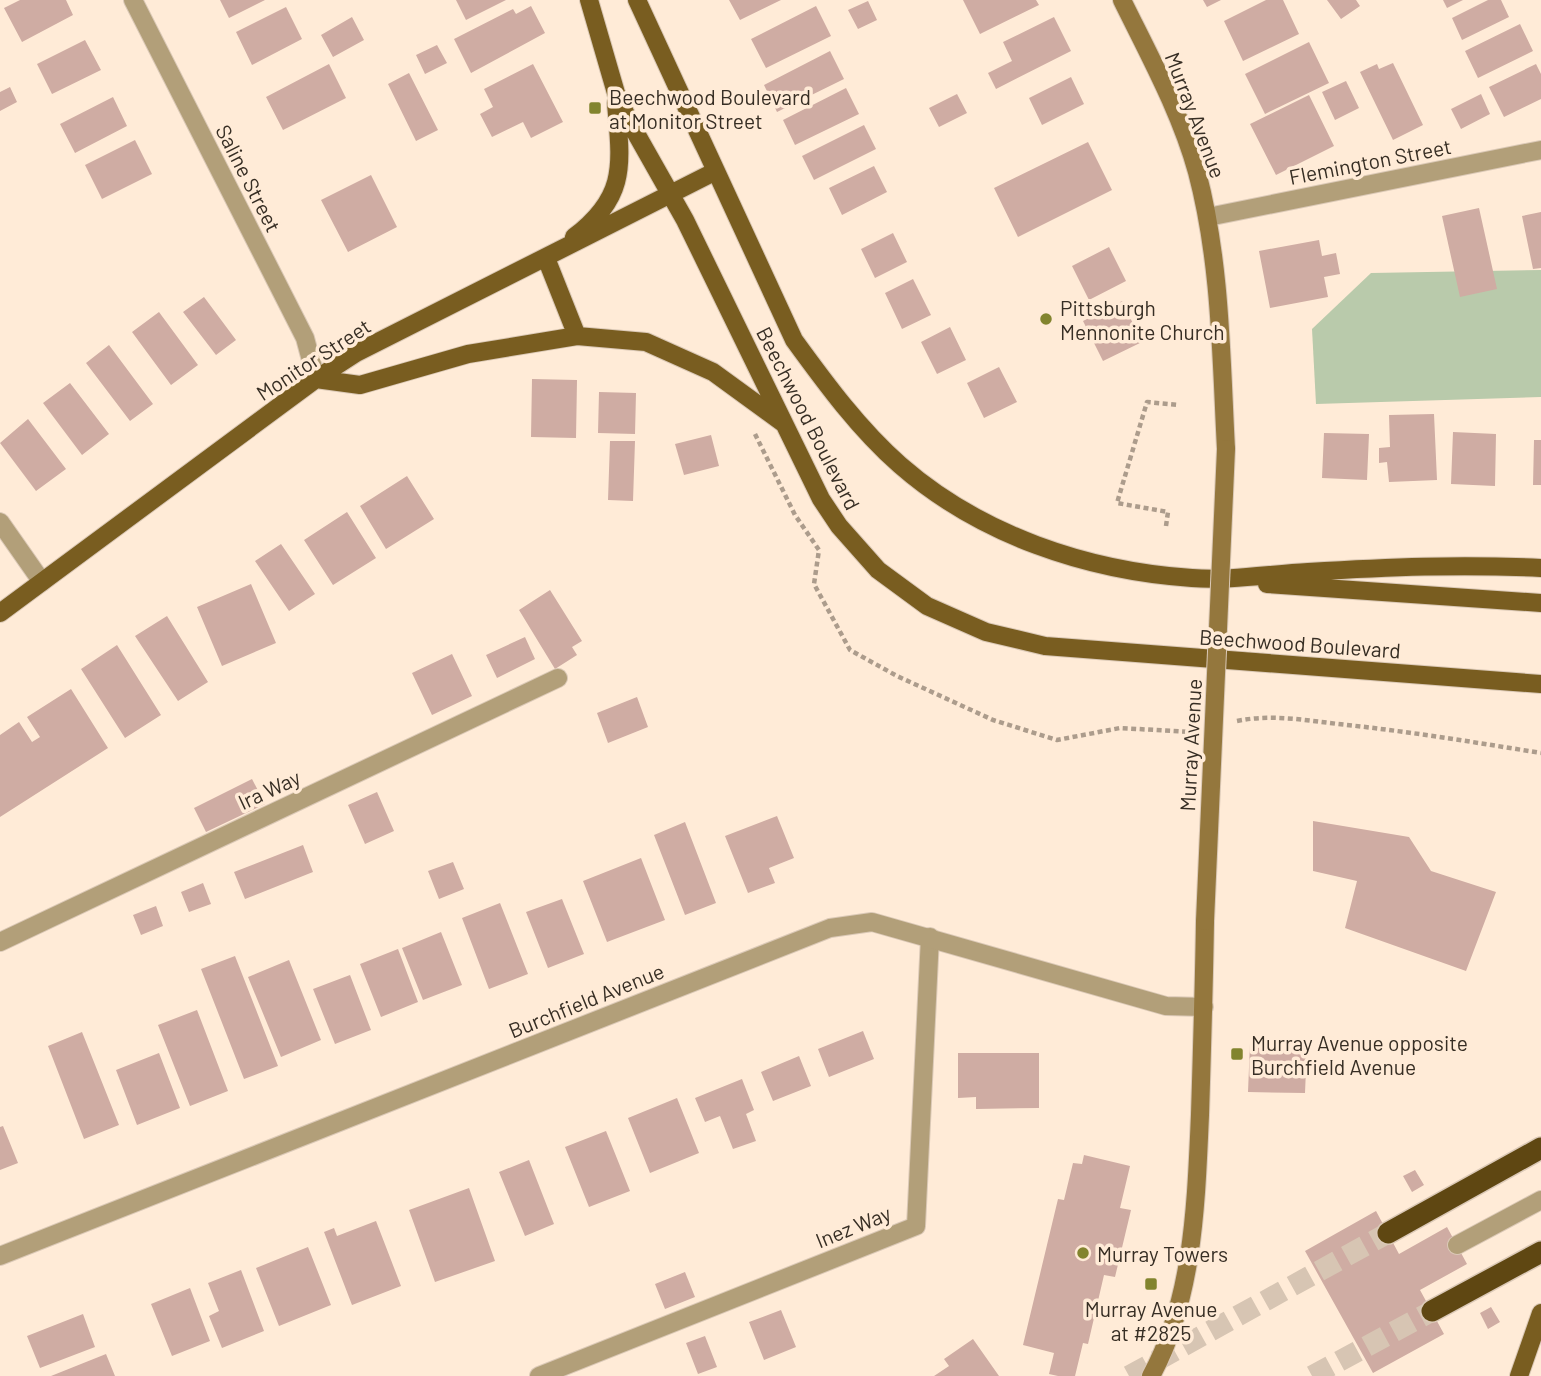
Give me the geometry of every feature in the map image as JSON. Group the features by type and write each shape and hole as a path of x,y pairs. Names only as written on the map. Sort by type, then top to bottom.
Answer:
{"highway":[{"path":"1388,1233 1541,1148"},
{"path":"1432,1311 1541,1252"}],"main road":[{"name":"Beechwood Boulevard","path":"589,0 616,93 669,195 685,220 821,499 857,550 901,589 927,606 986,632 1045,646 1541,684"},
{"name":"Beechwood Boulevard","path":"637,0 794,340 834,394 901,466 987,524 1038,546 1091,562 1194,578 1458,564 1541,568"},
{"name":"Murray Avenue","path":"1122,0 1180,126 1196,169 1208,217 1219,307 1226,449 1205,921 1198,1166 1189,1261 1177,1308 1150,1376"},
{"path":"577,336 546,258 585,229 614,194 622,158 616,93"},
{"name":"Monitor Street","path":"0,613 316,379 356,353 716,171"},
{"path":"316,379 360,385 468,354 577,336 646,342 713,372 785,425"},
{"path":"1194,578 1541,603"},
{"path":"1519,1376 1541,1313"}],"street":[{"name":"Saline Street","path":"134,0 305,338 316,379"},
{"name":"Flemington Street","path":"1208,217 1541,150"},
{"path":"0,522 42,582"},
{"name":"Ira Way","path":"0,942 558,678"},
{"name":"Burchfield Avenue","path":"0,1256 830,928 872,922 1166,1006 1204,1007"},
{"name":"Inez Way","path":"540,1376 916,1226 930,937"},
{"path":"1457,1245 1540,1200"}],"path":[{"path":"1166,526 1168,512 1117,503 1147,402 1179,405"},
{"path":"752,427 784,496 819,550 814,584 850,650 897,676 993,720 1057,740 1120,728 1188,733 1200,730"},
{"path":"1224,724 1271,717 1402,731 1541,752"}],"green space":[{"path":"1541,270 1541,397 1316,404 1312,329 1371,273"}],"building":[{"path":"20,0 66,0 73,15 22,42 4,8"},
{"path":"220,0 265,0 229,18"},
{"path":"456,0 506,0 466,20"},
{"path":"729,0 781,0 740,20"},
{"path":"963,0 1036,0 1039,5 980,34"},
{"path":"1203,0 1221,0 1207,7"},
{"path":"1266,0 1283,0 1299,34 1243,61 1224,21"},
{"path":"1327,0 1356,0 1360,6 1341,19"},
{"path":"1443,0 1463,0 1447,8"},
{"path":"1488,0 1501,0 1509,17 1462,40 1452,18"},
{"path":"868,1 877,20 858,29 848,10"},
{"path":"531,6 545,33 471,73 454,39 513,9 516,14"},
{"path":"816,6 831,36 766,68 751,39"},
{"path":"286,7 302,39 252,65 236,32"},
{"path":"352,17 364,40 333,57 321,35"},
{"path":"1054,17 1071,51 996,89 988,73 1012,61 1003,42"},
{"path":"1520,24 1533,51 1478,78 1465,51"},
{"path":"85,40 101,70 52,94 37,64"},
{"path":"1309,42 1329,83 1265,114 1245,74"},
{"path":"437,45 447,63 425,74 416,55"},
{"path":"830,51 844,79 777,112 764,85"},
{"path":"1393,63 1423,125 1393,140 1360,72 1377,64 1379,69"},
{"path":"329,64 346,98 283,130 266,97"},
{"path":"533,64 563,122 531,138 523,122 492,137 480,114 493,107 484,89"},
{"path":"1536,64 1541,74 1541,99 1504,117 1489,87"},
{"path":"409,73 438,130 416,141 388,84"},
{"path":"1071,77 1084,104 1042,125 1029,98"},
{"path":"1346,81 1359,108 1335,120 1322,92"},
{"path":"10,87 17,102 0,111 0,92"},
{"path":"846,88 859,114 795,145 783,120"},
{"path":"957,94 967,113 939,127 929,108"},
{"path":"1481,94 1490,114 1461,129 1451,109"},
{"path":"1309,95 1334,146 1276,175 1250,124"},
{"path":"113,97 127,126 75,153 60,124"},
{"path":"864,125 876,149 814,180 802,156"},
{"path":"135,140 152,174 102,199 85,165"},
{"path":"1088,142 1112,190 1018,237 994,188"},
{"path":"874,166 887,192 842,215 829,188"},
{"path":"371,175 397,227 348,252 321,200"},
{"path":"1479,208 1497,289 1460,297 1442,216"},
{"path":"1541,212 1541,268 1533,269 1522,216"},
{"path":"893,233 907,262 875,278 861,249"},
{"path":"1319,240 1322,256 1336,253 1340,274 1324,277 1328,297 1270,308 1259,251"},
{"path":"1109,247 1126,281 1089,300 1072,266"},
{"path":"913,279 931,315 902,329 885,293"},
{"path":"204,297 236,340 216,355 183,312"},
{"path":"1122,301 1142,342 1103,361 1083,321"},
{"path":"159,312 198,365 171,385 132,332"},
{"path":"950,327 966,360 937,374 921,342"},
{"path":"109,345 153,404 130,421 86,363"},
{"path":"999,367 1017,402 984,418 967,383"},
{"path":"532,379 577,380 576,438 531,437"},
{"path":"70,383 109,434 82,455 43,403"},
{"path":"599,392 636,393 635,434 598,433"},
{"path":"1434,414 1437,480 1389,482 1387,462 1379,463 1379,448 1390,447 1389,415"},
{"path":"28,419 66,469 36,491 0,443"},
{"path":"1453,432 1496,434 1495,486 1451,484"},
{"path":"1324,433 1369,434 1367,480 1322,478"},
{"path":"711,435 719,466 684,475 675,444"},
{"path":"1534,440 1541,440 1541,485 1533,485"},
{"path":"610,441 635,441 633,501 608,500"},
{"path":"407,476 434,519 386,549 360,506"},
{"path":"347,512 376,558 333,585 304,540"},
{"path":"281,544 315,594 289,611 255,561"},
{"path":"251,584 276,643 222,666 197,607"},
{"path":"550,590 582,641 572,647 577,655 555,669 519,610"},
{"path":"167,616 208,682 178,701 135,636"},
{"path":"525,637 535,659 497,678 486,655"},
{"path":"117,645 161,715 125,738 81,669"},
{"path":"452,654 472,696 432,715 412,673"},
{"path":"71,689 108,748 0,817 0,735 19,722 32,742 40,737 27,717"},
{"path":"637,697 648,727 608,743 597,713"},
{"path":"252,779 265,804 206,832 194,808"},
{"path":"377,792 394,831 365,844 348,805"},
{"path":"777,816 794,858 769,868 775,883 748,893 725,836"},
{"path":"1313,821 1409,837 1431,871 1496,892 1466,971 1345,928 1357,881 1313,871"},
{"path":"685,822 716,903 685,915 654,835"},
{"path":"303,845 313,872 245,899 234,872"},
{"path":"641,858 665,920 607,942 583,881"},
{"path":"453,862 464,889 439,899 428,871"},
{"path":"203,883 211,904 189,912 181,892"},
{"path":"562,899 584,954 548,968 526,912"},
{"path":"500,903 528,974 489,989 462,918"},
{"path":"156,906 163,926 141,935 133,915"},
{"path":"441,932 462,985 423,1000 402,948"},
{"path":"398,949 418,1002 381,1017 360,964"},
{"path":"235,956 278,1066 244,1079 201,969"},
{"path":"289,960 321,1040 281,1057 248,977"},
{"path":"350,975 371,1030 335,1044 313,989"},
{"path":"197,1010 228,1091 190,1106 158,1025"},
{"path":"863,1031 874,1059 829,1077 818,1049"},
{"path":"82,1032 119,1125 84,1139 48,1046"},
{"path":"1250,1043 1307,1045 1305,1093 1248,1092"},
{"path":"159,1053 180,1108 137,1125 116,1070"},
{"path":"958,1053 1039,1053 1039,1108 976,1109 976,1097 958,1098"},
{"path":"799,1056 811,1086 773,1101 761,1072"},
{"path":"742,1079 754,1110 746,1114 756,1141 733,1149 720,1116 705,1122 695,1098"},
{"path":"677,1098 699,1153 650,1173 628,1118"},
{"path":"3,1126 18,1163 0,1170 0,1127"},
{"path":"606,1131 630,1191 589,1207 565,1147"},
{"name":"Murray Towers","path":"1084,1155 1130,1166 1120,1208 1131,1210 1115,1277 1104,1275 1088,1344 1083,1343 1075,1376 1058,1376 1049,1374 1054,1353 1023,1345 1058,1199 1064,1200 1073,1163 1082,1164"},
{"path":"529,1160 554,1224 525,1236 499,1172"},
{"path":"1415,1170 1424,1185 1412,1192 1403,1176"},
{"path":"469,1188 495,1261 435,1282 409,1210"},
{"path":"1376,1211 1399,1254 1447,1227 1467,1264 1420,1290 1444,1334 1373,1373 1305,1251"},
{"path":"376,1221 401,1286 352,1305 324,1232 334,1228 337,1236"},
{"path":"308,1247 331,1305 279,1326 256,1268"},
{"path":"241,1270 264,1331 222,1348 209,1316 219,1311 208,1283"},
{"path":"685,1272 695,1297 665,1309 655,1284"},
{"path":"190,1288 210,1341 172,1356 151,1304"},
{"path":"1491,1307 1500,1322 1488,1329 1480,1313"},
{"path":"781,1310 796,1347 764,1360 749,1322"},
{"path":"83,1314 95,1347 40,1368 27,1336"},
{"path":"705,1336 717,1367 698,1374 686,1343"},
{"path":"973,1339 999,1376 934,1376 949,1366 944,1359"},
{"path":"106,1354 115,1376 51,1376"}],"tunnel":[{"path":"1129,1376 1388,1233"},
{"path":"1312,1376 1432,1311"}],"place":[{"name":"Beechwood Boulevard at Monitor Street","path":"595,108"},
{"name":"Pittsburgh Mennonite Church","path":"1046,319"},
{"name":"Murray Avenue opposite Burchfield Avenue","path":"1237,1054"},
{"name":"Murray Towers","path":"1083,1253"},
{"name":"Murray Avenue at #2825","path":"1151,1284"}]}
